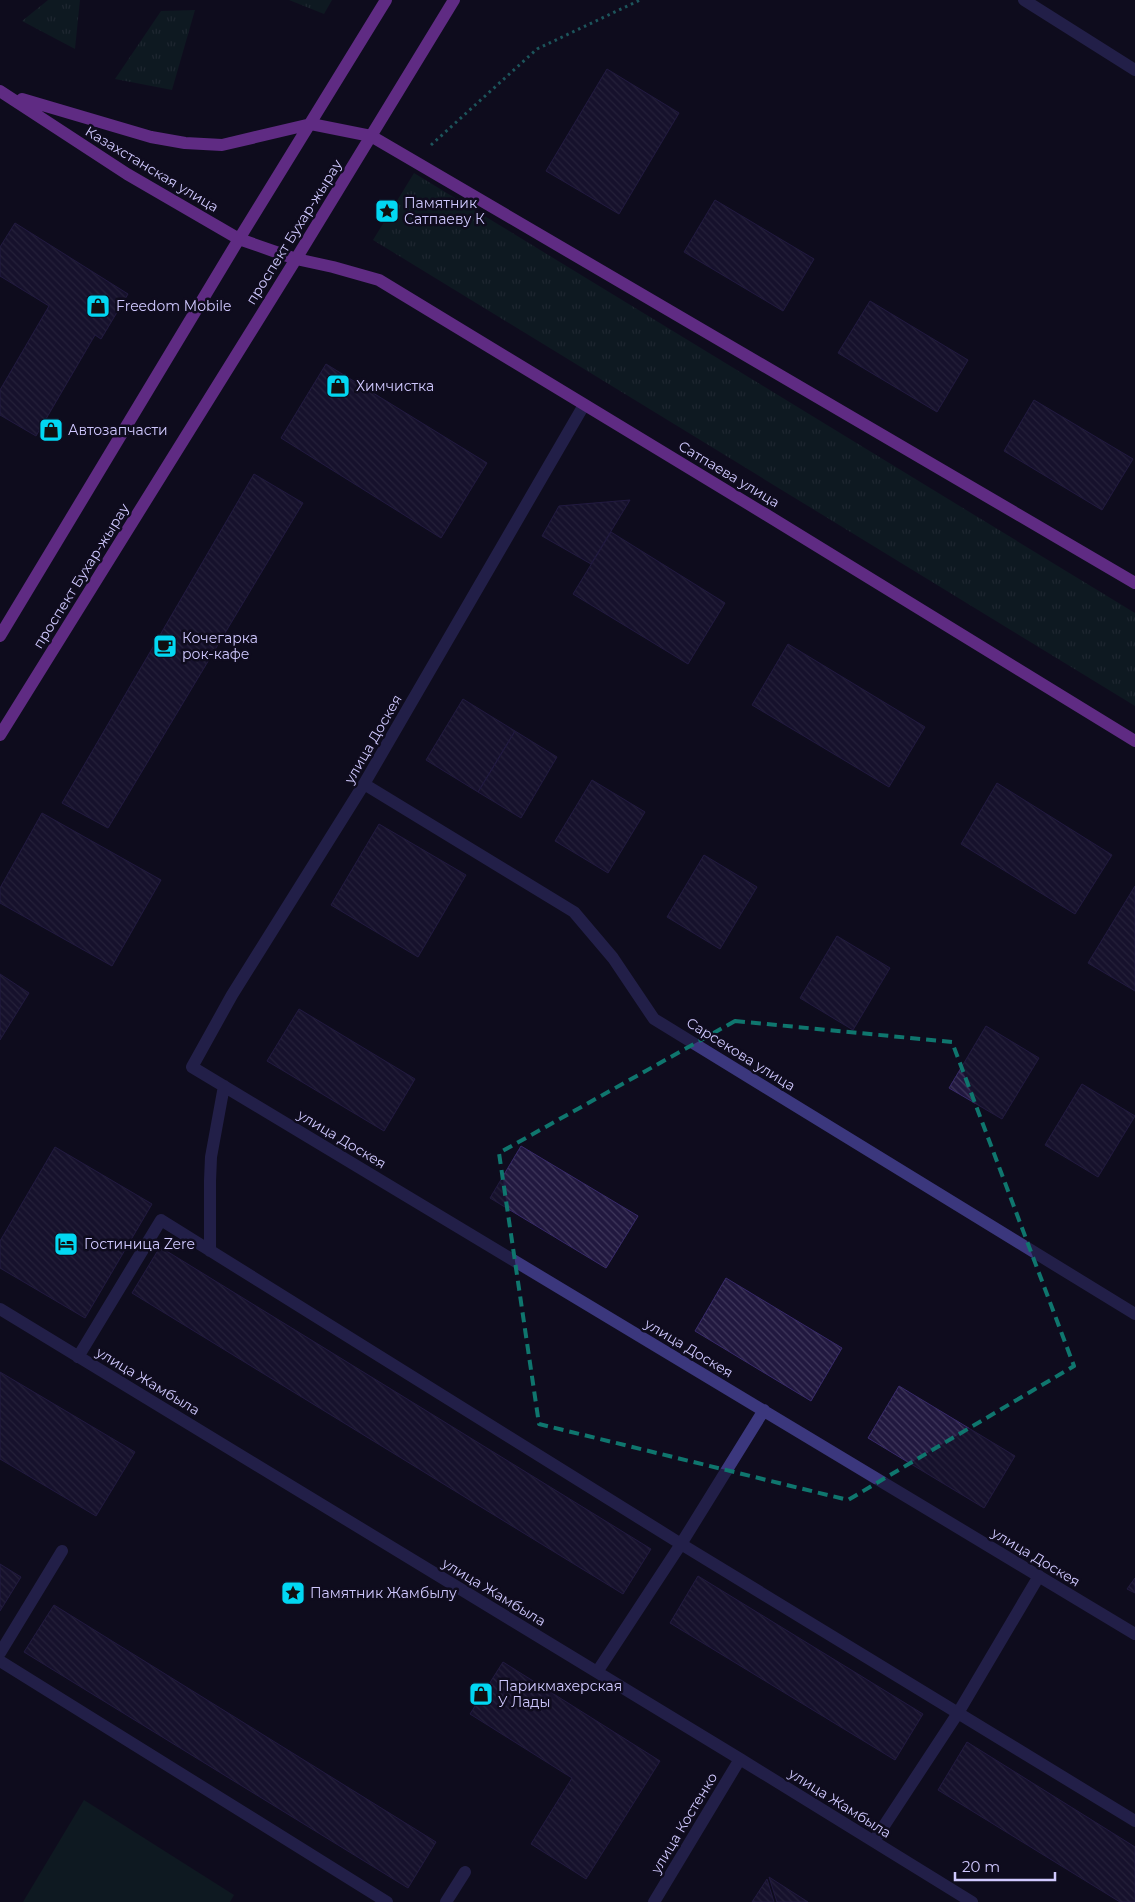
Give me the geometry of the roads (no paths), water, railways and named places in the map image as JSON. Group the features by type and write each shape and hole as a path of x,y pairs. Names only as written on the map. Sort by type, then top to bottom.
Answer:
{"main road":[{"path":"0,636 239,239 386,0"},
{"name":"проспект Бухар-жырау","path":"0,734 296,259 454,0"},
{"path":"5,93 151,137 185,143 222,145 311,124 371,136 1135,583"},
{"name":"Казахстанская улица","path":"5,93 126,174 239,239 296,259"},
{"name":"Сатпаева улица","path":"296,259 379,280 1135,740"}],"street":[{"path":"1024,0 1135,70"},
{"name":"улица Доскея","path":"584,405 364,784 232,995 192,1067 1135,1634"},
{"name":"Сарсекова улица","path":"364,784 574,912 613,958 654,1019 1135,1314"},
{"path":"210,1251 211,1157 224,1086"},
{"path":"78,1357 160,1220 681,1544 1135,1821"},
{"name":"улица Жамбыла","path":"0,1309 972,1902"},
{"path":"597,1672 681,1544 764,1410"},
{"path":"0,1653 62,1551"},
{"path":"874,1841 958,1713 1039,1576"},
{"path":"0,1661 387,1902"},
{"name":"улица Костенко","path":"654,1902 740,1759"},
{"path":"446,1902 465,1872"}],"place":[{"name":"Памятник Сатпаеву К","path":"387,211"},
{"name":"Freedom Mobile","path":"98,306"},
{"name":"Химчистка","path":"338,386"},
{"name":"Автозапчасти","path":"51,430"},
{"name":"Кочегарка рок-кафе","path":"165,646"},
{"name":"Гостиница Zere","path":"66,1244"},
{"name":"Памятник Жамбылу","path":"293,1593"},
{"name":"Парикмахерская У Лады","path":"481,1694"}]}
